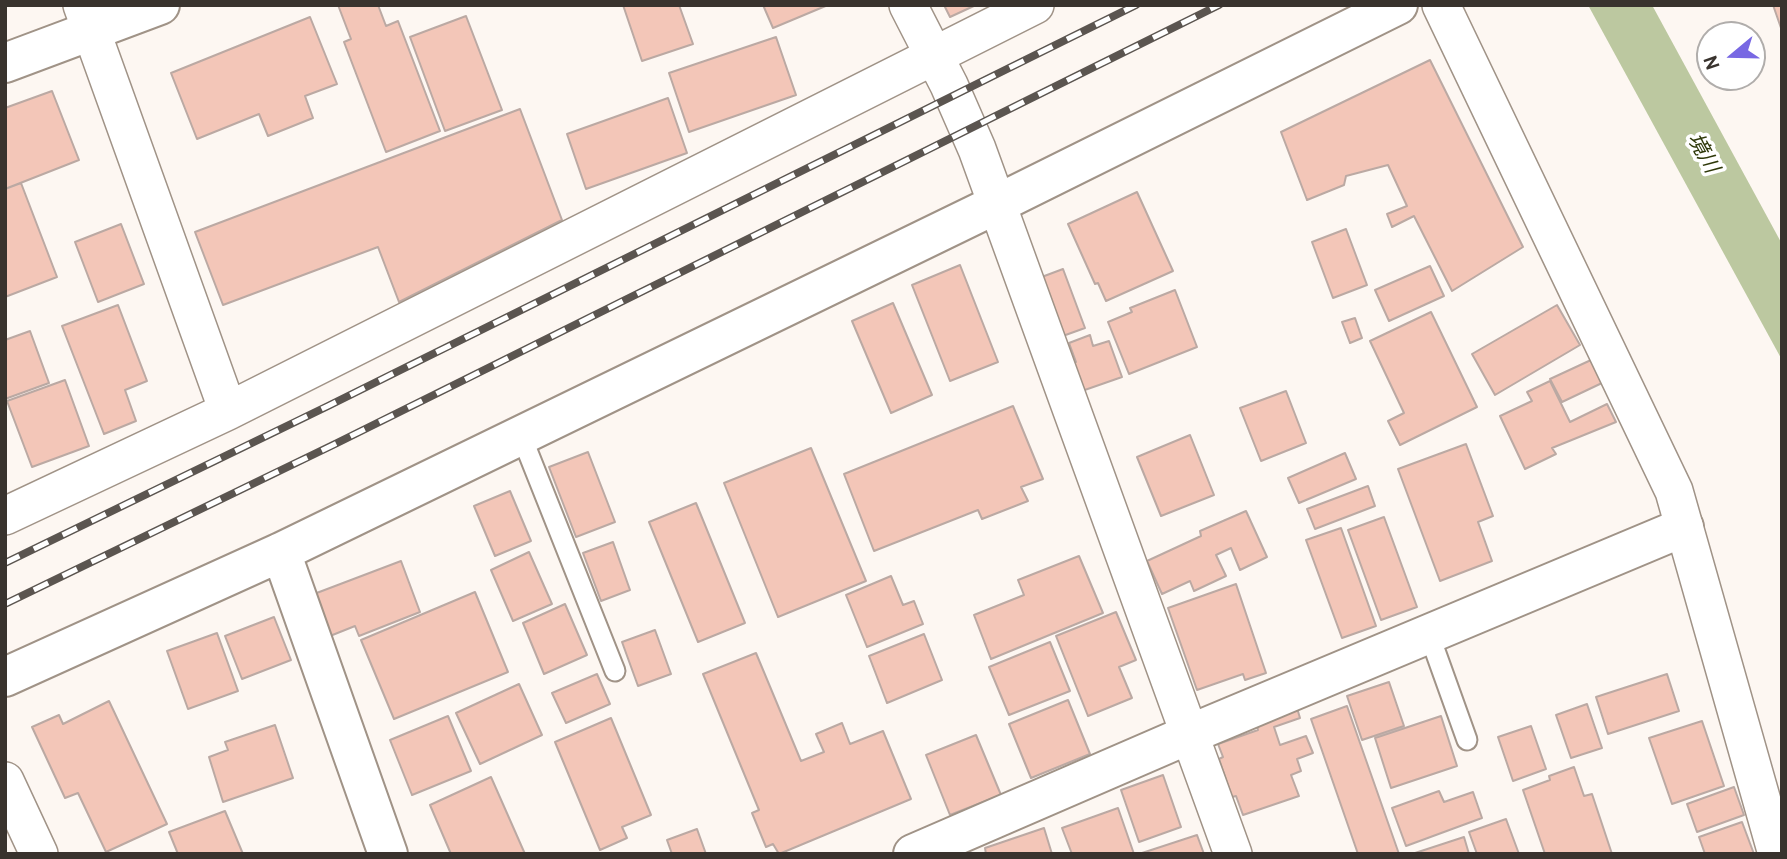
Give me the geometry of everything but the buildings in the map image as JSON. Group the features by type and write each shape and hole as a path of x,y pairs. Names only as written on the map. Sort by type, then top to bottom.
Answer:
{"street":[{"path":"5,63 86,18 160,5"},
{"path":"908,5 932,57 949,85 977,149 1233,854"},
{"path":"5,516 228,411 1035,5"},
{"path":"5,677 281,552 997,204 1398,5"},
{"path":"1441,5 1674,491 1777,854"},
{"path":"86,18 228,411"},
{"path":"913,854 1190,734 1684,527"},
{"path":"281,552 388,854"},
{"path":"5,781 38,854"}],"lane":[{"path":"521,435 615,670"},
{"path":"1429,634 1467,740"}],"water":[{"name":"境川","path":"1588,5 1652,5 1696,86 1696,91 1699,91 1782,244 1782,360"}],"railway":[{"path":"5,563 328,406 1136,5"},
{"path":"5,604 337,443 1219,5"}]}
